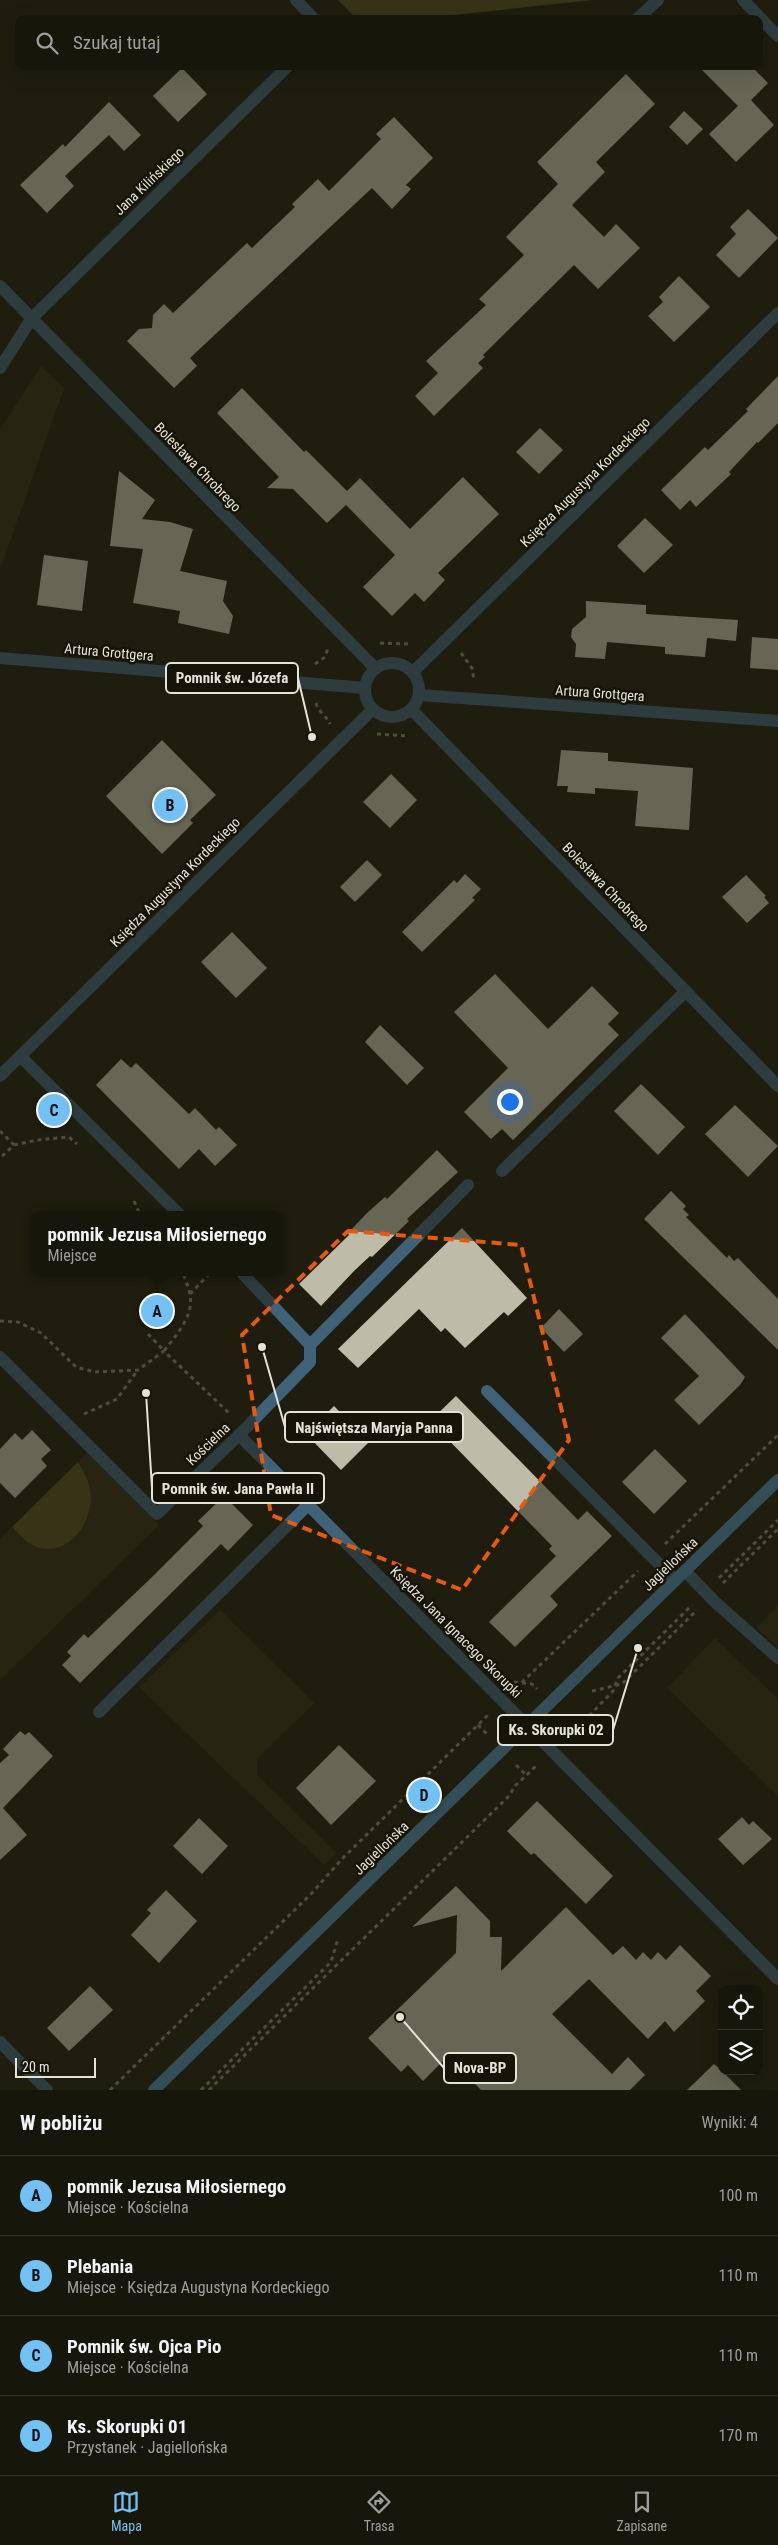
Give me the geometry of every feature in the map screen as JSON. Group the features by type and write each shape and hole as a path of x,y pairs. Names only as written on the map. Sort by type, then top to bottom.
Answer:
{"street":[{"path":"296,0 310,15"},
{"path":"641,15 658,0"},
{"path":"743,0 758,15"},
{"path":"763,21 778,36"},
{"name":"Jana Kilińskiego","path":"0,368 32,318 284,70"},
{"name":"Bolesława Chrobrego","path":"0,286 375,668"},
{"name":"Księdza Augustyna Kordeckiego","path":"413,672 778,313"},
{"name":"Artura Grottgera","path":"0,658 365,688"},
{"path":"395,663 413,672 419,683 419,694 412,710 402,716 392,718 372,710 366,699 365,688 367,678 375,668 395,663"},
{"name":"Artura Grottgera","path":"419,694 778,721"},
{"name":"Księdza Augustyna Kordeckiego","path":"0,1076 372,710"},
{"name":"Bolesława Chrobrego","path":"412,710 778,1086"},
{"path":"502,1171 686,991"},
{"path":"20,1056 176,1211"},
{"path":"245,1276 310,1345 468,1185"},
{"name":"Kościelna","path":"0,1358 157,1514 306,1367 311,1356 310,1345"},
{"path":"487,1391 675,1580"},
{"name":"Księdza Jana Ignacego Skorupki","path":"242,1432 308,1505 778,1978"},
{"name":"Jagiellońska","path":"154,2090 778,1480"},
{"path":"98,1712 308,1505"},
{"path":"685,1571 778,1658"},
{"path":"0,2042 47,2090"}],"path":[{"path":"305,663 315,664 325,656 328,647 325,642"},
{"path":"375,642 403,645 414,644"},
{"path":"459,651 472,668 474,681 478,682"},
{"path":"373,735 412,737"},
{"path":"0,1131 14,1145"},
{"path":"0,1158 14,1145 36,1140 69,1137 82,1148"},
{"path":"129,1193 138,1211"},
{"path":"65,1423 117,1399 138,1370 164,1351 182,1328 190,1309 190,1294 184,1276"},
{"path":"190,1294 207,1276"},
{"path":"0,1321 18,1322 41,1333 76,1367 95,1372 138,1370"},
{"path":"148,1334 242,1432"},
{"path":"570,1736 613,1691 618,1678 707,1593 778,1520"},
{"path":"562,1691 583,1693 622,1684 698,1608 707,1593 722,1584 778,1529"},
{"path":"110,2090 311,1894 342,1859 503,1700"},
{"path":"209,2090 503,1802 514,1787 540,1762 547,1766"},
{"path":"201,2090 331,1962 338,1942 336,1912"}],"highlighted area":[{"path":"348,1231 521,1245 569,1440 462,1590 271,1515 242,1335"}],"shaded area":[{"path":"338,0 593,0 453,15 353,15"},
{"path":"41,366 64,388 0,570 0,430"},
{"path":"87,1453 159,1525 0,1680 0,1539 12,1527 28,1542 39,1548 57,1547 74,1538 89,1515 90,1506 87,1483 78,1462"},
{"path":"78,1462 87,1479 90,1490 91,1501 85,1523 71,1540 62,1546 51,1549 31,1545 12,1527"},
{"path":"778,1605 778,1648 757,1628"},
{"path":"220,1610 314,1703 257,1759 257,1775 336,1853 324,1865 139,1687"},
{"path":"715,1638 778,1699 778,1796 667,1688"}],"building":[{"path":"180,70 184,70 207,94 178,122 153,96"},
{"path":"702,70 755,70 768,83 751,100 774,125 736,162 709,134 738,106"},
{"path":"626,74 655,104 596,162 605,172 572,205 604,237 616,224 640,248 598,289 574,265 483,355 485,357 478,363 483,368 434,416 415,396 438,373 426,361 486,305 479,299 524,255 506,237 558,184 537,162"},
{"path":"109,102 141,135 124,151 109,135 65,176 74,186 47,213 20,185 63,144 65,147"},
{"path":"684,111 703,129 687,145 669,127"},
{"path":"394,117 433,158 406,185 411,189 392,209 372,188 190,358 197,366 174,388 127,341 139,329 152,328 153,315 164,304 173,313 247,243 252,248 295,207 292,204 318,179 329,191 381,139 376,134"},
{"path":"748,209 778,238 739,278 716,255 736,234 730,227"},
{"path":"679,276 710,307 674,342 648,316 663,302 659,297"},
{"path":"778,376 778,423 729,472 731,474 696,507 690,500 680,510 661,490 705,447 708,450 748,411 746,409"},
{"path":"242,388 304,452 306,450 347,491 360,478 410,529 463,477 499,514 438,573 445,580 424,602 415,593 392,616 363,587 395,555 346,505 327,523 293,489 267,488 279,477 217,413"},
{"path":"540,428 563,450 539,474 516,452"},
{"path":"119,471 155,500 142,519 170,522 193,529 180,571 227,581 223,601 233,616 229,634 178,623 180,611 133,603 143,549 110,546"},
{"path":"645,518 673,545 644,573 617,546"},
{"path":"44,555 88,561 82,611 37,605"},
{"path":"586,601 646,605 646,614 738,620 736,641 707,638 705,657 665,654 665,647 607,642 605,659 575,657 576,644 571,637 572,629 586,617"},
{"path":"752,637 778,639 778,670 750,668"},
{"path":"162,740 216,795 190,820 193,823 162,854 106,796"},
{"path":"561,750 608,753 608,761 693,768 689,830 635,826 638,791 595,788 595,794 567,792 568,786 557,786"},
{"path":"391,774 417,800 390,828 363,802"},
{"path":"367,860 382,875 355,902 340,887"},
{"path":"465,874 481,889 472,898 475,900 422,952 402,932 454,880 457,883"},
{"path":"746,875 766,896 764,897 769,903 747,923 722,897"},
{"path":"232,932 267,968 236,998 201,962"},
{"path":"495,974 548,1029 592,986 619,1013 608,1024 619,1035 513,1140 502,1129 491,1139 464,1112 508,1068 454,1012"},
{"path":"380,1025 424,1068 407,1085 365,1042"},
{"path":"121,1059 131,1068 136,1063 189,1114 195,1108 216,1130 219,1127 237,1145 215,1166 199,1149 179,1169 96,1085"},
{"path":"641,1084 685,1127 658,1155 614,1111"},
{"path":"735,1105 778,1146 748,1177 705,1134"},
{"path":"437,1150 458,1172 407,1219 409,1221 372,1257 370,1256 354,1271 321,1306 299,1284 349,1235 348,1233 367,1213 385,1197 387,1199"},
{"path":"671,1191 686,1206 683,1209 689,1215 686,1217 727,1258 729,1255 734,1261 738,1258 778,1299 778,1350 644,1219"},
{"path":"462,1228 527,1298 508,1316 504,1312 465,1348 445,1328 441,1332 419,1309 358,1368 338,1349"},
{"path":"559,1309 583,1334 564,1352 541,1328"},
{"path":"685,1314 745,1377 740,1385 699,1425 674,1400 699,1376 661,1338"},
{"path":"456,1396 578,1520 587,1511 612,1536 550,1596 558,1605 515,1647 489,1622 556,1556 549,1549 552,1546 430,1421"},
{"path":"334,1406 369,1442 341,1470 306,1434"},
{"path":"32,1430 51,1450 41,1459 47,1466 15,1498 0,1483 0,1449 15,1433 22,1440"},
{"path":"655,1449 687,1481 654,1514 622,1482"},
{"path":"224,1496 253,1525 228,1551 221,1544 80,1683 62,1665 71,1656 67,1652 84,1634 88,1638 149,1580 203,1526 198,1521"},
{"path":"20,1731 25,1735 29,1732 53,1756 3,1808 27,1835 0,1860 0,1763 9,1755 3,1749"},
{"path":"339,1745 376,1781 331,1825 296,1788"},
{"path":"537,1801 613,1876 586,1904 534,1853 531,1855 507,1831"},
{"path":"742,1817 749,1825 753,1821 772,1839 743,1865 718,1839"},
{"path":"199,1818 228,1846 202,1874 173,1846"},
{"path":"456,1886 490,1921 490,1937 502,1937 501,1971 566,1907 613,1955 623,1946 636,1960 643,1952 651,1960 658,1952 666,1960 680,1945 711,1976 696,1991 705,2001 674,2032 665,2021 648,2039 589,1979 552,2014 612,2074 628,2057 645,2075 630,2090 481,2090 448,2056 423,2081 408,2065 401,2072 368,2038 456,1953 457,1915 412,1927"},
{"path":"166,1890 197,1921 159,1963 131,1935 151,1913 147,1910"},
{"path":"90,1986 113,2010 69,2051 47,2028"},
{"path":"714,2064 718,2068 718,2075 726,2075 741,2090 687,2090"}],"place":[{"name":"Pomnik św. Józefa","path":"312,737"},
{"name":"Plebania","path":"170,805"},
{"name":"Pomnik św. Ojca Pio","path":"54,1110"},
{"name":"pomnik Jezusa Miłosiernego","path":"157,1311"},
{"name":"Najświętsza Maryja Panna","path":"262,1347"},
{"name":"Pomnik św. Jana Pawła II","path":"146,1393"},
{"name":"Ks. Skorupki 02","path":"638,1648"},
{"name":"Ks. Skorupki 01","path":"424,1795"},
{"name":"Nova-BP","path":"400,2017"}]}
